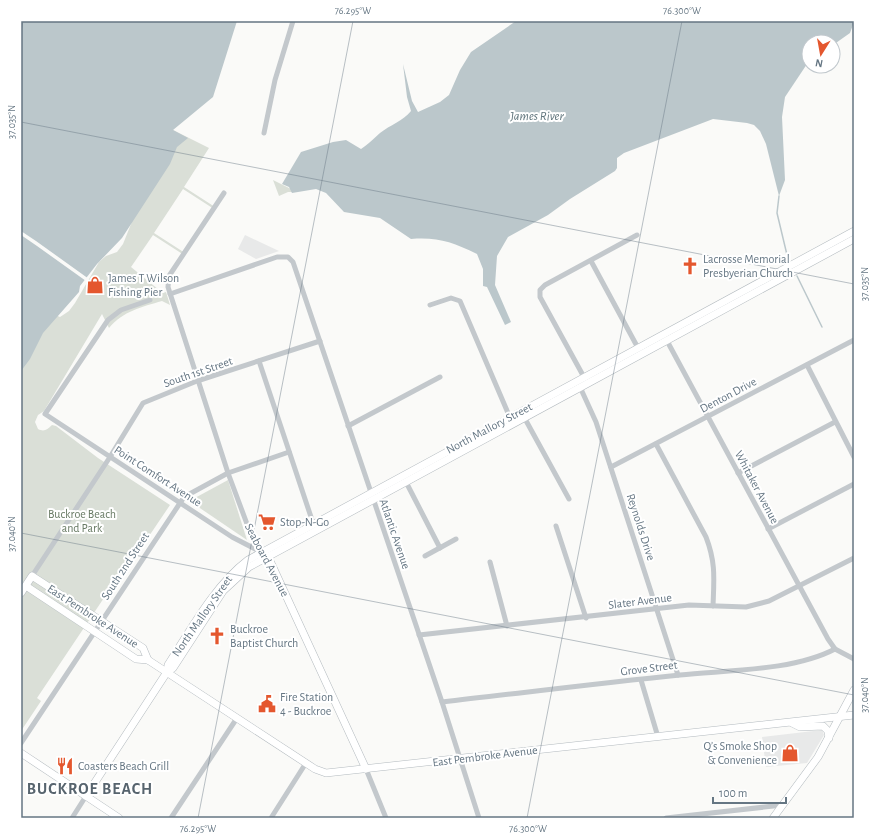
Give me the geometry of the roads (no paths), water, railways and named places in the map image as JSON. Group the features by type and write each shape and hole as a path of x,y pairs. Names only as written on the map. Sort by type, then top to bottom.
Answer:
{"main road":[{"name":"North Mallory Street","path":"264,554 665,337 851,240 854,231"},
{"name":"North Mallory Street","path":"86,796 167,672 173,668 223,591 242,572 264,554 313,523 371,496 406,482 511,420 524,417 580,387 585,380 638,348 665,337"},
{"name":"Seaboard Avenue","path":"264,554 274,570 366,769"},
{"path":"21,593 32,576"},
{"name":"East Pembroke Avenue","path":"32,576 143,648 148,660"},
{"name":"East Pembroke Avenue","path":"26,586 136,659 148,660 318,771 326,773 854,715"},
{"path":"853,692 854,705"},
{"path":"773,818 802,781 829,738 853,692"},
{"path":"791,723 800,727 823,726 828,731 829,738"},
{"path":"21,753 119,818"}],"street":[{"path":"264,133 275,80 293,21"},
{"name":"Seaboard Avenue","path":"224,193 169,276 167,284 197,381 228,473 250,532 264,554"},
{"path":"585,380 540,293 542,287 637,235"},
{"name":"Atlantic Avenue","path":"170,294 277,257 290,258 293,262 442,702 479,818"},
{"path":"591,261 638,348"},
{"path":"430,305 451,298 460,301 511,420"},
{"name":"Point Comfort Avenue","path":"150,300 121,310 108,320 46,414 245,545 264,554"},
{"name":"Whitaker Avenue","path":"665,337 799,586 835,649"},
{"name":"Denton Drive","path":"611,467 854,340"},
{"name":"South 1st Street","path":"32,576 110,457 143,403 197,381 320,341"},
{"path":"259,361 313,523"},
{"path":"807,365 854,457"},
{"path":"348,426 440,377"},
{"name":"Reynolds Drive","path":"580,387 596,422 678,675"},
{"path":"524,417 569,499"},
{"path":"738,472 836,422"},
{"path":"656,444 709,544 715,568 713,606"},
{"name":"South 2nd Street","path":"21,744 184,497 228,473 289,452"},
{"path":"406,482 440,548"},
{"path":"768,529 854,484"},
{"path":"556,526 586,618"},
{"path":"425,556 456,539"},
{"name":"Slater Avenue","path":"419,635 586,618 689,605 754,606 769,601 854,558"},
{"path":"490,562 507,626"},
{"path":"835,649 854,659"},
{"name":"Grove Street","path":"442,702 678,675 794,664 814,658 835,649"},
{"path":"641,680 658,737"},
{"path":"172,818 237,718"},
{"path":"271,818 306,763"},
{"name":"Seaboard Avenue","path":"366,769 386,818"},
{"name":"North Mallory Street","path":"72,818 86,796"},
{"path":"666,818 783,806"}],"water":[{"path":"21,21 237,21 213,97 173,130 188,138 177,147 170,164 122,238 97,264 80,286 79,292 43,333 30,359 21,371"},
{"name":"James River","path":"516,21 854,21 850,33 841,39 841,34 801,34 801,73 785,97 782,117 785,180 779,196 766,144 760,131 754,125 747,123 713,119 624,153 617,158 617,168 615,171 570,199 548,215 508,237 497,256 495,285 511,322 505,325 487,287 483,286 483,269 477,254 445,241 411,239 380,218 344,212 326,193 316,189 292,193 289,187 282,184 301,152 333,142 346,140 361,149 380,133 408,114 411,111 407,97 403,64 412,101 418,112 440,102 449,95 460,70 471,52"}],"waterway":[{"path":"779,196 777,213 788,259"},
{"path":"797,276 822,327"}],"place":[{"name":"Lacrosse Memorial Presbyerian Church","path":"690,266"},
{"name":"James T Wilson Fishing Pier","path":"95,285"},
{"name":"Stop-N-Go","path":"267,522"},
{"name":"Buckroe Baptist Church","path":"217,636"},
{"name":"Fire Station 4 - Buckroe","path":"267,704"},
{"name":"Q’s Smoke Shop & Convenience","path":"790,753"},
{"name":"Coasters Beach Grill","path":"65,766"}],"district":[{"name":"BUCKROE BEACH","path":"90,788"}],"park label":[{"name":"Buckroe Beach and Park","path":"82,521"}]}
